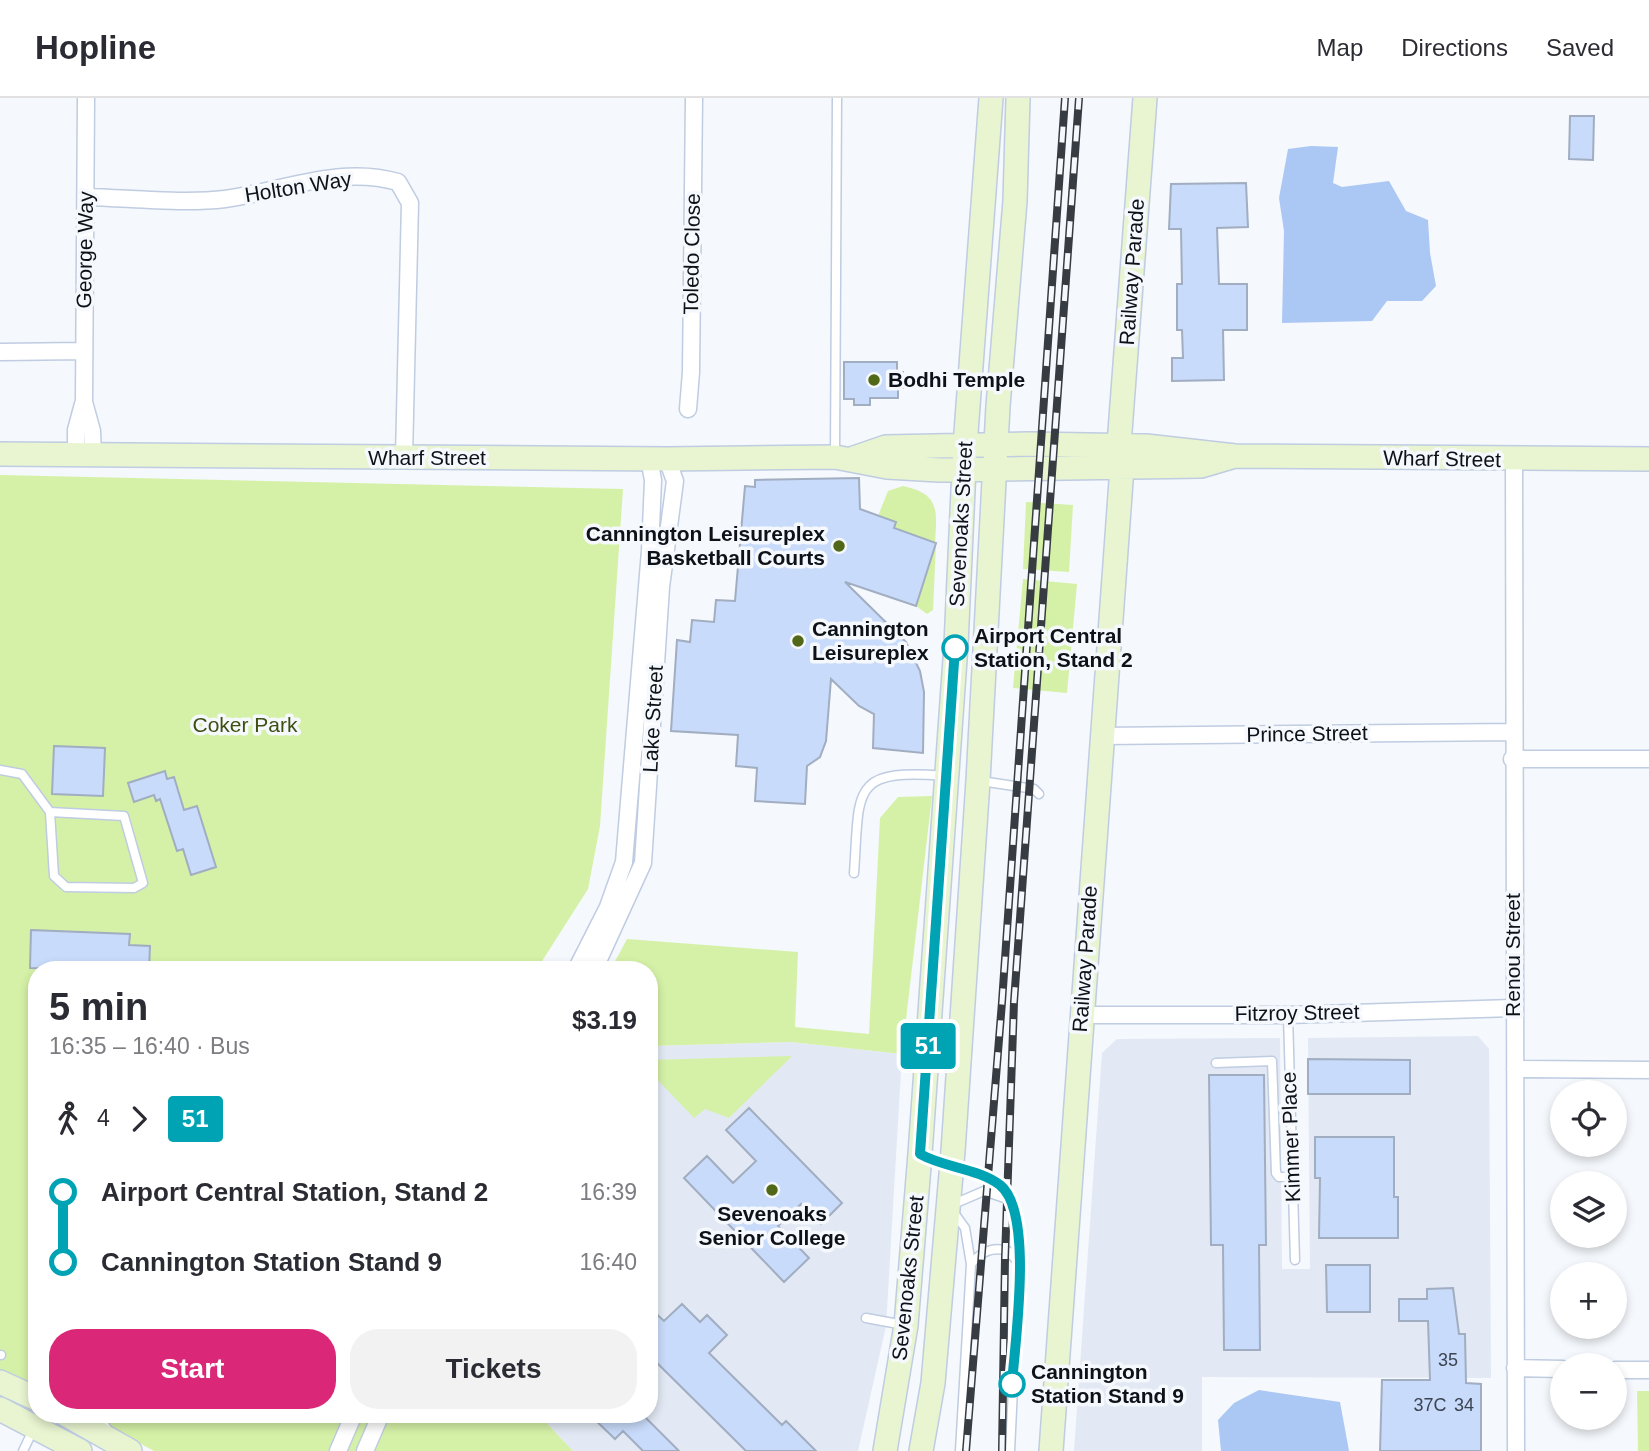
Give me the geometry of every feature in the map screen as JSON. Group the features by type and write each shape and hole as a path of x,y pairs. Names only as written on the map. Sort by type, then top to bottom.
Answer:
{"main road":[{"name":"Sevenoaks Street","path":"885,1451 906,1325 920,1154 947,776 965,446 991,98"},
{"name":"Sevenoaks Street","path":"921,1451 935,1356 949,1206 1015,201 1018,98"},
{"name":"Railway Parade","path":"1051,1451 1145,98"},
{"name":"Wharf Street","path":"845,458 886,447 997,444 1121,456"},
{"name":"Wharf Street","path":"0,454 845,458 887,467 964,470 1200,451 1235,456 1649,460"},
{"path":"920,1154 951,1168"},
{"path":"906,1325 923,1338 935,1356"},
{"path":"0,1382 28,1395"},
{"path":"0,1409 80,1451"},
{"path":"81,1423 123,1447"}],"street":[{"name":"George Way","path":"84,454 76,430 84,402 86,98"},
{"name":"Toledo Close","path":"688,409 691,372 694,98"},
{"name":"Holton Way","path":"86,197 222,199 317,179 376,175 398,182 410,203 404,457"},
{"path":"0,352 84,351"},
{"name":"Lake Street","path":"581,961 608,907 624,862 650,551 653,480 658,459"},
{"name":"Lake Street","path":"598,961 643,863 661,587 675,481 658,459"},
{"name":"Renou Street","path":"1514,459 1512,759 1516,1451"},
{"name":"Prince Street","path":"1101,736 1513,732"},
{"path":"1512,759 1649,759"},
{"name":"Fitzroy Street","path":"1081,1015 1288,1015 1513,1008"},
{"path":"1515,1069 1649,1070"},
{"path":"1515,1368 1550,1369"},
{"path":"1627,1370 1649,1370"},
{"path":"338,1451 350,1423"},
{"path":"365,1451 377,1423"}],"lane":[{"path":"837,98 845,458"},
{"path":"0,770 22,774 50,812 54,876 59,883 66,887 134,888 143,883 124,816 50,812"},
{"path":"855,873 859,803 871,784 892,774 947,776"},
{"path":"978,781 1009,788 1034,789 1039,794"},
{"name":"Kimmer Place","path":"1288,1015 1295,1259"},
{"path":"1216,1063 1272,1061 1276,1173 1279,1177 1293,1177"},
{"path":"951,1168 993,1180 1006,1191 1019,1223 1010,1451"},
{"path":"960,1451 971,1264 965,1227 949,1206 984,1191 1012,1202"},
{"path":"971,1264 983,1252 997,1248 1008,1251 1019,1265"},
{"path":"866,1318 906,1325"},
{"path":"104,1423 123,1447"},
{"path":"23,1451 35,1427"}],"shaded area":[{"path":"1478,1036 1489,1049 1491,1378 1202,1377 1202,1451 1074,1451 1102,1053 1117,1039 1280,1038 1282,1269 1310,1269 1308,1038"},
{"name":"Sevenoaks Senior College","path":"791,1042 902,1054 886,1326 858,1451 573,1451 547,1423 658,1423 658,1046"}],"green space":[{"name":"Coker Park","path":"0,475 623,489 600,826 588,889 542,961 28,961 28,1384 0,1372"},
{"path":"903,486 924,494 934,505 935,543 894,528 896,522 878,516 888,491"},
{"path":"1026,502 1073,505 1069,572 1023,569"},
{"path":"936,543 933,610 927,614 916,606"},
{"path":"1023,579 1077,584 1067,693 1013,688"},
{"path":"932,796 902,1054 791,1042 658,1046 658,961 615,961 627,939 798,952 795,1027 869,1034 880,818 898,797"},
{"path":"792,1056 729,1118 705,1109 694,1118 658,1080 658,1060"},
{"path":"1637,1391 1649,1391 1649,1451 1638,1451"},
{"path":"102,1423 547,1423 573,1451 154,1451"}],"water":[{"path":"1338,147 1333,183 1342,187 1389,181 1406,211 1428,220 1436,286 1422,301 1387,301 1372,321 1282,323 1284,231 1279,198 1288,149"},
{"path":"1259,1390 1340,1402 1349,1451 1221,1451 1218,1420 1234,1403"}],"building":[{"path":"1570,116 1594,116 1593,160 1569,159"},
{"path":"1246,183 1248,227 1217,228 1219,284 1247,284 1247,330 1223,330 1224,380 1172,381 1172,358 1183,358 1182,330 1177,330 1177,284 1182,284 1181,229 1169,229 1171,184"},
{"name":"Bodhi Temple","path":"844,362 897,362 897,372 903,372 903,388 898,388 898,398 870,398 870,405 854,405 854,399 844,399"},
{"name":"Cannington Leisureplex","path":"859,478 860,509 896,522 894,528 936,543 916,606 845,582 906,642 920,671 924,692 923,753 873,748 874,714 859,706 831,679 826,741 820,757 807,766 805,804 755,801 757,768 736,766 738,735 671,731 677,640 690,642 692,620 714,622 716,600 735,601 745,486 755,487 755,480"},
{"path":"54,746 105,748 103,796 52,794"},
{"path":"165,771 167,779 174,777 184,810 197,806 216,867 191,875 183,849 177,851 160,799 156,801 154,795 134,802 128,783"},
{"path":"31,930 130,934 129,945 150,946 149,961 30,961"},
{"path":"1308,1059 1410,1060 1410,1094 1308,1094"},
{"path":"1209,1075 1264,1075 1266,1245 1259,1245 1260,1350 1224,1350 1223,1245 1211,1245"},
{"path":"749,1108 842,1203 821,1224 801,1204 778,1226 809,1258 784,1282 684,1178 707,1156 733,1183 756,1161 726,1130"},
{"path":"1315,1137 1394,1137 1394,1197 1398,1197 1398,1238 1319,1238 1320,1178 1315,1178"},
{"path":"1326,1265 1370,1265 1370,1312 1327,1312"},
{"path":"1453,1288 1459,1334 1465,1334 1466,1383 1481,1384 1481,1451 1380,1451 1382,1380 1430,1380 1428,1321 1399,1321 1399,1299 1427,1299 1427,1289"},
{"path":"682,1304 700,1322 707,1315 727,1335 709,1353 782,1425 786,1421 816,1451 746,1451 658,1364 658,1315 664,1321"},
{"path":"598,1423 651,1423 679,1451 643,1451 623,1431 615,1439"}],"railway":[{"path":"966,1451 1002,1002 1065,98"},
{"path":"1002,1451 1005,1258 1014,1002 1079,98"}],"bus line":[{"name":"51","path":"955,648 920,1154 935,1163 993,1180 1006,1191 1015,1209 1020,1242 1012,1384"}],"place":[{"name":"Bodhi Temple","path":"874,380"},
{"name":"Cannington Leisureplex Basketball Courts","path":"839,546"},
{"name":"Cannington Leisureplex","path":"798,641"},
{"name":"Airport Central Station, Stand 2","path":"955,648"},
{"name":"Sevenoaks Senior College","path":"772,1190"},
{"name":"Cannington Station Stand 9","path":"1012,1384"}]}
